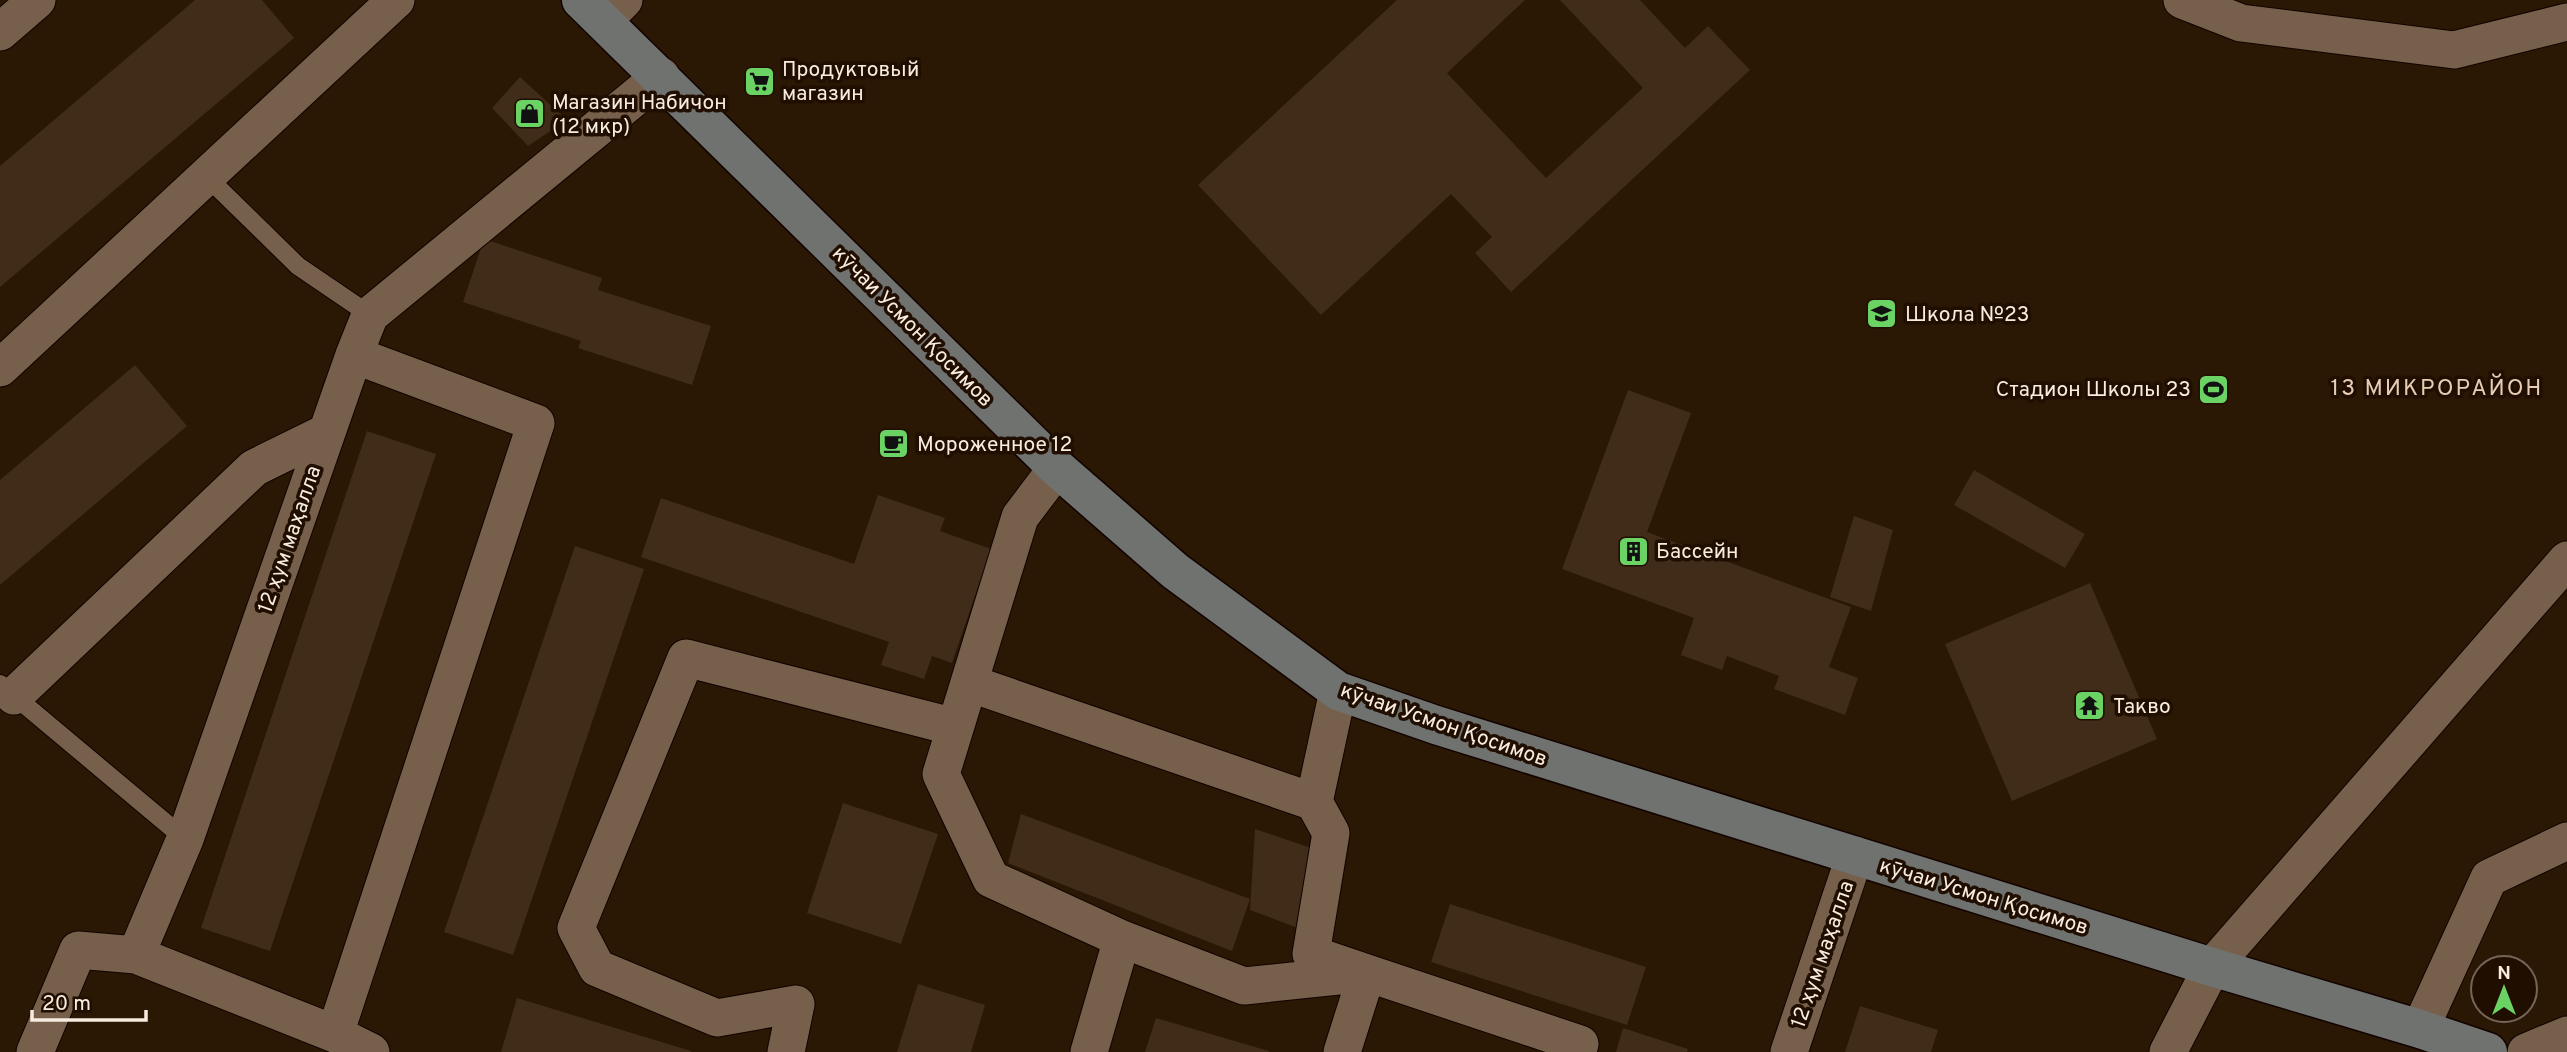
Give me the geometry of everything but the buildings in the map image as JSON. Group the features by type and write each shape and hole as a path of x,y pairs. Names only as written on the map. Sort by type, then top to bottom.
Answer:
{"street":[{"path":"0,32 37,0"},
{"path":"0,368 396,0"},
{"path":"2182,0 2241,23 2454,50 2567,22"},
{"name":"кӯчаи Усмон Қосимов","path":"603,7 661,76 1057,468 1175,571 1338,691 1436,725 2488,1052"},
{"name":"12 ҳум маҳалла","path":"136,955 185,839 370,315 661,76"},
{"path":"335,1034 536,423 354,355"},
{"path":"7,690 254,468 327,432"},
{"path":"1057,468 1020,517 941,774 991,879 1122,939 1244,986 1367,973"},
{"path":"2168,1052 2212,967 2567,560"},
{"path":"786,1052 796,1004 717,1018 597,968 576,928 686,658 955,727"},
{"path":"969,683 1314,802"},
{"path":"1338,691 1314,802 1331,833 1311,954 1580,1044 1577,1052"},
{"path":"2420,1029 2489,878 2567,841"},
{"name":"12 ҳум маҳалла","path":"1789,1052 1855,855"},
{"path":"1089,1052 1122,939"},
{"path":"36,1052 78,950 136,955 335,1034 371,1052"},
{"path":"1342,1052 1367,973"},
{"path":"2526,1052 2567,1035"}],"lane":[{"path":"206,176 298,266 370,315"},
{"path":"7,690 185,839"}],"place":[{"name":"Продуктовый магазин","path":"759,81"},
{"name":"Магазин Набичон (12 мкр)","path":"529,114"},
{"name":"Школа №23","path":"1882,314"},
{"name":"Стадион Школы 23","path":"2214,389"},
{"name":"Мороженное 12","path":"894,444"},
{"name":"Бассейн","path":"1633,551"},
{"name":"Такво","path":"2090,706"}],"district":[{"name":"13 МИКРОРАЙОН","path":"2437,387"}]}
